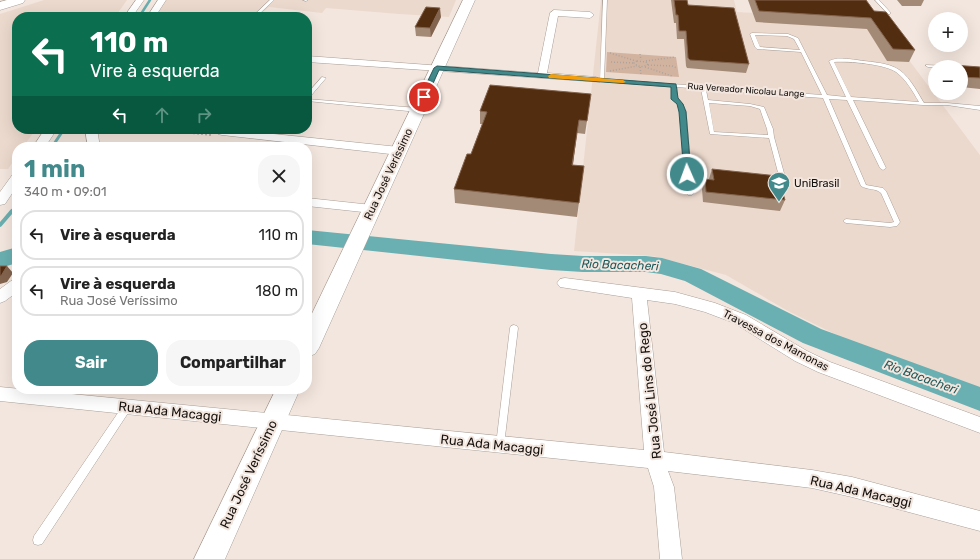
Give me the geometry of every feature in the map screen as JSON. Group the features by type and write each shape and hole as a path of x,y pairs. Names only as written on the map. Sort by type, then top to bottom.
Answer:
{"highway":[{"path":"0,6 19,0"}],"street":[{"path":"132,12 140,0"},
{"path":"154,12 162,0"},
{"name":"Rua José Veríssimo","path":"312,336 469,0"},
{"path":"542,76 554,13 590,15"},
{"name":"Rua Vereador Nicolau Lange","path":"312,59 599,80"},
{"path":"219,134 268,137 399,151"},
{"path":"264,142 268,137"},
{"path":"0,201 12,184"},
{"path":"312,203 369,215"},
{"name":"Travessa dos Mamonas","path":"565,283 690,301 725,312 740,319 801,356 824,367 980,425"},
{"path":"0,297 12,288"},
{"name":"Rua José Lins do Rego","path":"639,293 654,460 664,487 671,559"},
{"name":"Rua Ada Macaggi","path":"0,394 654,460 830,482 980,521"},
{"name":"Rua José Veríssimo","path":"209,559 286,394"}],"lane":[{"path":"259,12 272,0"},
{"path":"599,80 606,0"},
{"path":"877,0 889,13"},
{"path":"802,51 759,48 757,47 752,34 793,36 796,38 825,96 864,186 881,189 884,192 897,222 896,224 890,225 846,220"},
{"path":"883,168 831,61 882,64 896,69 902,73 923,104"},
{"path":"312,93 324,78"},
{"name":"Rua Vereador Nicolau Lange","path":"599,80 923,104 947,104 980,108"},
{"path":"674,85 675,99 680,104 683,112 690,194"},
{"path":"703,87 712,133 771,137"},
{"path":"312,99 418,110"},
{"path":"705,101 750,105 762,108 770,129 784,184"},
{"path":"500,445 514,328"},
{"path":"38,540 127,407"}],"path":[{"path":"607,52 635,62 637,66"},
{"path":"640,54 641,60"},
{"path":"607,61 635,62 641,60 646,62 674,56"},
{"path":"644,67 648,65 672,66 677,68"},
{"path":"606,72 637,66 674,77"},
{"path":"640,67 641,75"},
{"path":"191,134 219,134"}],"shaded area":[{"path":"44,0 127,0 119,12 12,12 12,134 32,134 27,142 12,142 12,163 8,169 0,169 0,14"},
{"path":"162,0 456,0 449,17 326,8 322,13 269,7 263,12 154,12"},
{"name":"UniBrasil","path":"601,0 734,0 737,12 879,20 928,85 928,100 939,100 980,155 980,389 851,342 788,311 726,275 653,256 574,251"},
{"path":"607,52 676,57 679,77 606,72"}],"building":[{"path":"674,0 687,0 688,5 734,8 749,64 690,60 688,58 686,31 679,31 678,15 676,15"},
{"path":"755,0 866,0 874,11 886,12 915,50 893,49 871,18 759,11"},
{"path":"426,7 440,8 430,28 415,27"},
{"path":"968,66 980,67 980,78 968,77"},
{"path":"490,85 591,94 587,121 579,120 572,165 584,166 579,203 454,189 467,154 471,154 487,112 480,111"},
{"path":"712,169 778,176 785,200 706,192 705,179 714,180"},
{"path":"0,266 7,266 1,276 0,276"}],"waterway":[{"path":"142,12 150,0"},
{"path":"55,142 61,134"},
{"path":"0,225 12,211"},
{"name":"Rio Bacacheri","path":"312,238 551,262 583,264 646,264 662,266 693,275 812,336 980,399"},
{"name":"Rio Bacacheri","path":"0,260 12,256"}],"slow traffic":[{"path":"551,76 623,82"}],"place":[{"name":"UniBrasil","path":"779,202"}],"route":[{"path":"424,97 437,68 674,85 675,99 680,104 683,112 687,174"}]}
